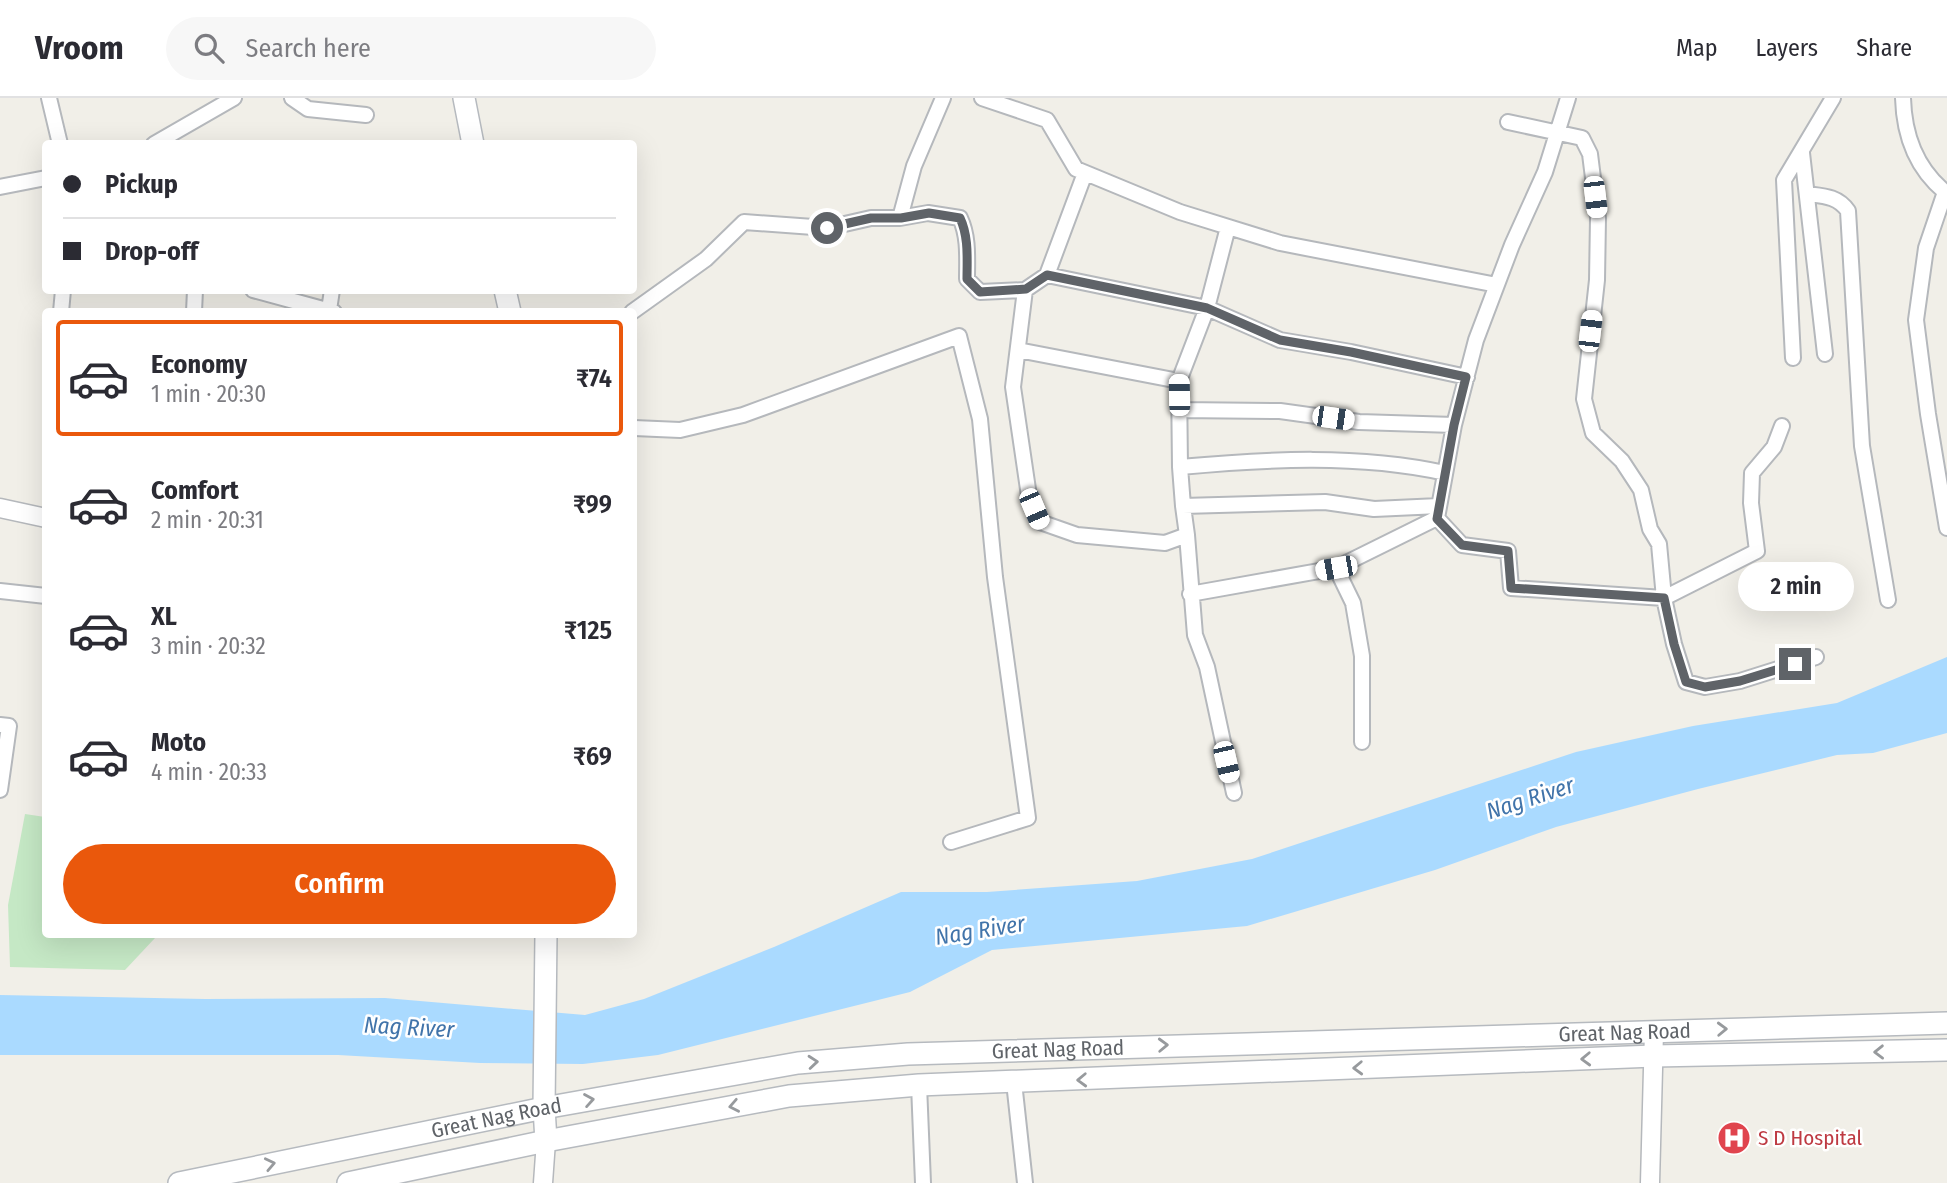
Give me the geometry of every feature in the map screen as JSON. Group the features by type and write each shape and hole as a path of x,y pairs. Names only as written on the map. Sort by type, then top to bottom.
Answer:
{"main road":[{"path":"464,98 472,140"},
{"path":"546,938 546,1141"},
{"name":"Great Nag Road","path":"179,1183 544,1108 798,1063 908,1054 1947,1023"},
{"name":"Great Nag Road","path":"348,1183 546,1141 789,1096 919,1085 1654,1056 1947,1050"}],"street":[{"path":"49,98 59,140"},
{"path":"175,139 234,98"},
{"path":"292,98 308,109 366,115"},
{"path":"901,218 914,166 943,98"},
{"path":"982,98 1046,120 1076,169 1180,212 1280,243 1497,285"},
{"path":"1568,98 1545,172 1476,340 1454,425 1438,512 1462,545 1508,551 1511,588 1664,598 1757,551 1751,503 1752,473 1774,447 1782,426"},
{"path":"1793,358 1784,180 1833,98"},
{"path":"1903,98 1904,121 1915,155 1929,179 1946,192 1926,248 1916,320 1947,528"},
{"path":"1508,122 1582,138 1590,154 1598,218 1597,280 1584,399 1593,433 1622,461 1641,490 1650,529 1658,544 1664,598 1686,682 1705,687 1740,681 1816,657"},
{"path":"1802,153 1825,354"},
{"path":"637,308 706,259 744,222 827,228 871,218 901,218 929,213 960,218 967,245 967,279 980,292 1026,289 1047,275 1085,173"},
{"path":"0,187 42,180"},
{"path":"1807,194 1830,197 1842,202 1848,211 1862,446 1888,600"},
{"path":"1228,227 1207,308 1179,381 1179,410 1180,467 1195,635 1207,667 1234,793"},
{"path":"1047,275 1207,308 1280,340 1466,377"},
{"path":"1026,289 1013,387 1029,496 1040,522 1077,535 1165,543 1187,535"},
{"path":"268,294 321,308"},
{"path":"637,428 680,430 743,415 959,336 980,419 995,577 1028,818 951,842"},
{"path":"1018,350 1179,381"},
{"path":"1179,410 1280,411 1359,422 1454,425"},
{"path":"1180,467 1247,461 1324,460 1416,467 1445,473"},
{"path":"1183,506 1325,502 1374,509 1438,512"},
{"path":"0,508 42,517"},
{"path":"1190,594 1336,568 1438,512"},
{"path":"1336,568 1353,603 1362,656 1362,743"},
{"path":"0,591 42,596"},
{"path":"0,725 9,726 0,790"},
{"path":"1650,1183 1654,1031"},
{"path":"1014,1083 1025,1183"},
{"path":"919,1085 923,1183"},
{"path":"543,1183 546,1141"}],"green space":[{"path":"25,814 42,817 42,938 155,938 125,970 10,967 8,905"}],"water":[{"name":"Nag River","path":"1947,657 1947,733 1873,753 1837,755 1556,827 1435,870 1247,926 992,950 910,992 658,1055 583,1064 480,1063 338,1055 0,1055 0,995 205,999 385,998 585,1015 644,999 901,892 987,892 1137,881 1252,859 1576,752 1693,726 1837,703"}],"place":[{"name":"S D Hospital","path":"1734,1138"}],"route":[{"path":"827,228 871,218 943,214 960,218 967,245 967,279 980,292 1026,289 1047,275 1207,308 1280,340 1466,377 1454,425 1437,519 1462,545 1508,551 1511,588 1664,598 1686,682 1705,687 1740,681 1795,664"}]}
